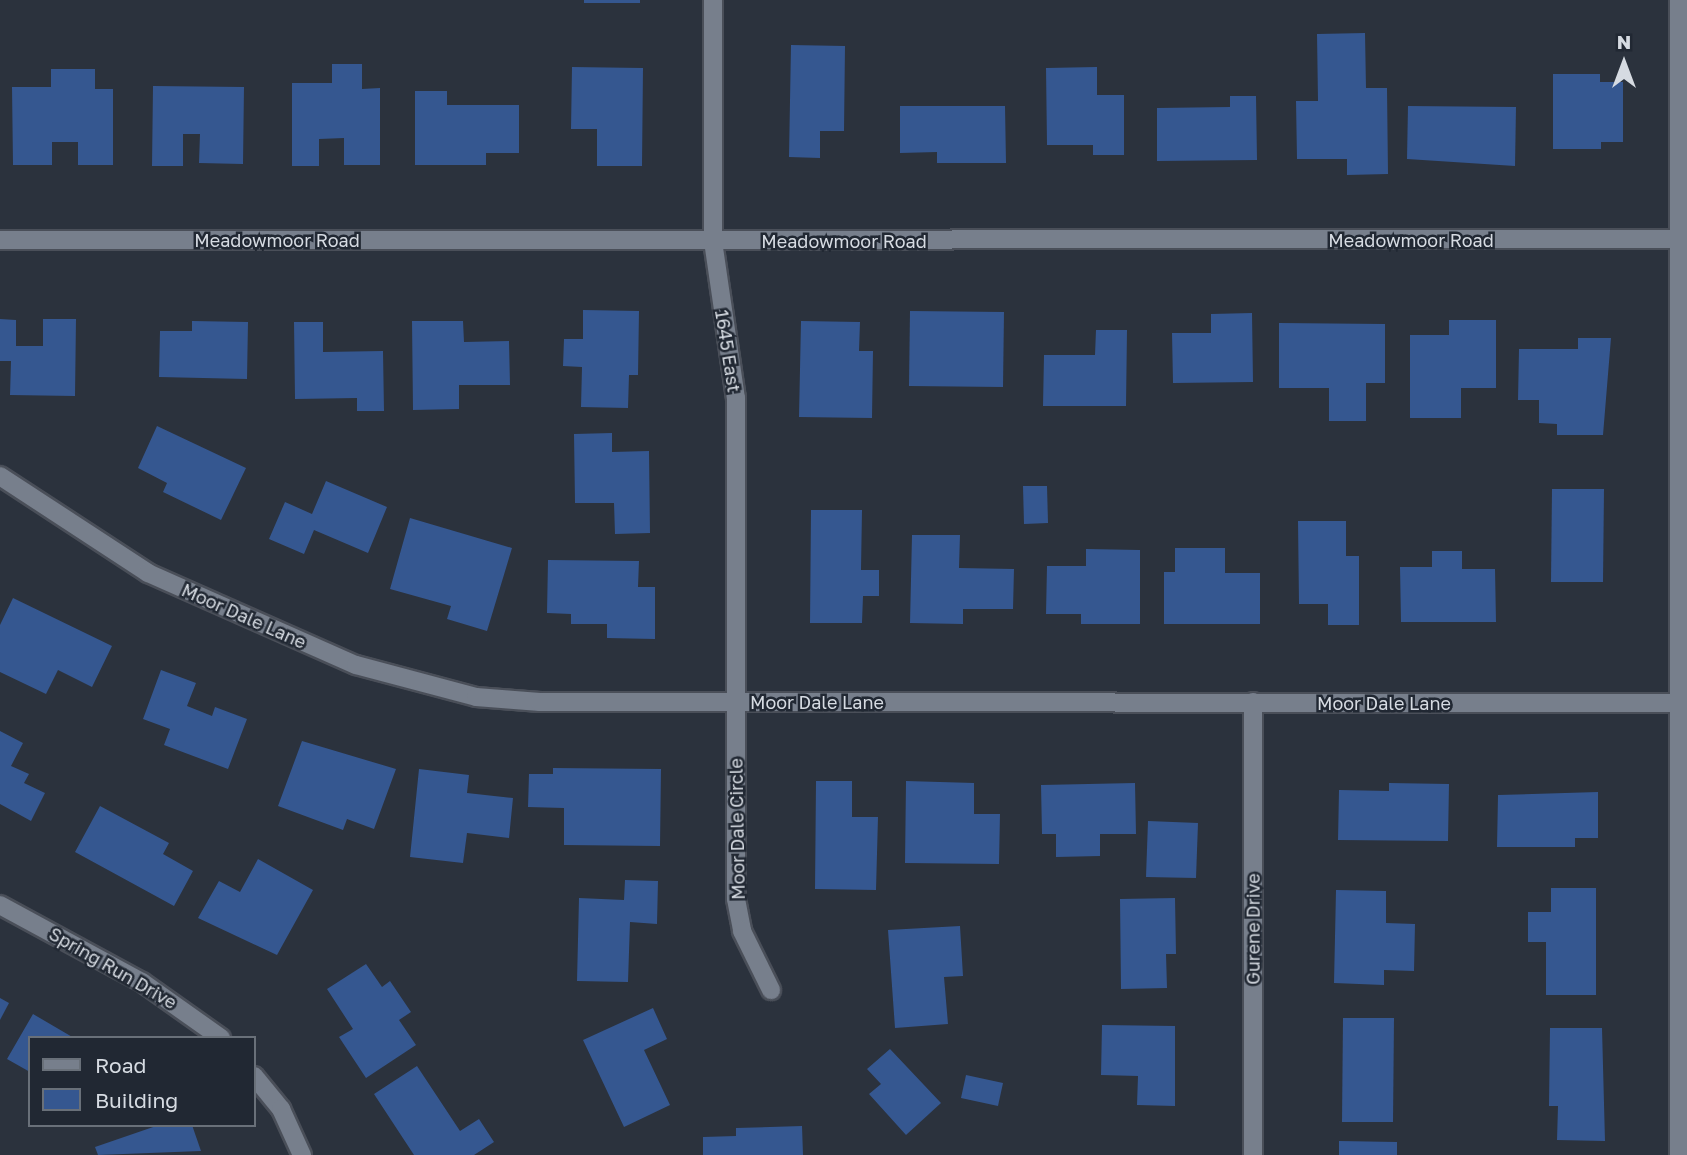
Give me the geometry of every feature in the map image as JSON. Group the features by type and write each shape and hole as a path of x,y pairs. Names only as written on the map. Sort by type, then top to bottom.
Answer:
{"street":[{"name":"1645 East","path":"713,0 713,241 735,377 736,702"},
{"path":"1679,0 1683,239 1679,1155"},
{"name":"Meadowmoor Road","path":"0,240 1683,239"},
{"name":"Moor Dale Lane","path":"0,476 148,573 356,666 429,688 540,702 1683,703"},
{"name":"Moor Dale Circle","path":"736,702 736,899 742,931 771,990"},
{"name":"Gurene Drive","path":"1253,702 1253,1155"},
{"name":"Spring Run Drive","path":"0,905 142,982 218,1036"},
{"path":"256,1078 281,1109 302,1155"}],"building":[{"path":"584,0 640,0 640,3 584,3"},
{"path":"1365,33 1366,88 1387,88 1388,174 1347,175 1347,159 1297,159 1296,101 1318,101 1317,34"},
{"path":"791,45 845,46 844,131 820,131 820,158 789,157"},
{"path":"332,64 362,64 362,89 380,88 380,165 344,165 344,138 319,139 319,166 292,166 292,83 332,83"},
{"path":"572,67 643,68 642,166 597,166 597,129 571,129"},
{"path":"1097,67 1097,95 1124,95 1124,155 1093,155 1093,145 1047,145 1046,68"},
{"path":"51,69 95,69 95,89 113,89 113,165 78,165 78,142 52,142 52,165 13,165 12,87 51,87"},
{"path":"1553,74 1600,74 1600,82 1623,82 1623,142 1601,142 1601,149 1553,149"},
{"path":"153,86 244,87 243,164 199,163 200,134 183,134 183,166 152,166"},
{"path":"415,91 447,91 447,105 519,105 519,153 486,153 486,165 415,165"},
{"path":"1230,96 1256,96 1257,160 1157,161 1157,108 1230,107"},
{"path":"900,106 1005,106 1006,163 937,163 937,152 900,153"},
{"path":"1408,106 1516,107 1515,166 1407,159"},
{"path":"583,310 639,311 638,375 629,375 628,408 581,407 582,367 563,366 564,339 583,339"},
{"path":"910,311 1004,312 1003,387 909,386"},
{"path":"1252,313 1253,382 1173,383 1172,333 1211,333 1211,314"},
{"path":"0,319 16,320 16,346 43,346 43,319 76,319 75,396 10,395 11,361 0,361"},
{"path":"1449,320 1496,320 1496,388 1461,388 1461,418 1410,418 1410,335 1449,335"},
{"path":"192,321 248,322 247,379 159,377 160,331 192,331"},
{"path":"412,321 463,321 464,342 509,341 510,385 459,385 459,409 413,410"},
{"path":"801,321 860,322 859,351 873,351 872,418 799,417"},
{"path":"294,322 323,322 323,352 383,351 384,411 357,411 357,398 295,399"},
{"path":"1279,323 1385,324 1385,383 1366,383 1366,421 1329,421 1329,388 1279,388"},
{"path":"1096,330 1127,330 1126,406 1043,406 1044,355 1095,355"},
{"path":"1578,338 1611,338 1603,435 1557,435 1557,424 1539,423 1539,400 1518,400 1519,349 1578,349"},
{"path":"157,426 246,468 221,520 163,492 167,483 138,468"},
{"path":"612,433 612,452 649,451 650,533 615,534 614,503 575,503 574,434"},
{"path":"326,481 387,507 368,553 314,530 304,554 269,539 285,502 312,514"},
{"path":"1023,486 1047,486 1048,523 1024,524"},
{"path":"1552,489 1604,489 1603,582 1551,582"},
{"path":"811,510 862,510 861,570 879,570 879,596 863,596 862,623 810,623"},
{"path":"410,518 512,548 487,631 447,619 451,606 390,589"},
{"path":"1298,521 1346,521 1346,556 1359,556 1359,625 1328,625 1328,604 1299,604"},
{"path":"912,535 960,535 959,568 1014,569 1013,609 963,609 963,624 910,623"},
{"path":"1175,548 1225,548 1225,573 1260,573 1260,624 1164,624 1164,572 1175,572"},
{"path":"1086,549 1140,550 1140,624 1081,624 1081,614 1046,614 1047,566 1086,566"},
{"path":"1432,551 1462,551 1462,569 1495,569 1496,622 1401,622 1400,567 1432,567"},
{"path":"548,560 639,561 638,587 655,587 655,639 607,638 607,624 571,624 571,614 547,613"},
{"path":"13,598 112,646 92,687 58,670 46,694 0,672 0,625"},
{"path":"161,670 196,683 187,706 212,716 215,707 247,719 228,769 164,745 170,729 143,719"},
{"path":"0,731 23,743 11,766 29,774 24,783 45,793 31,821 0,804"},
{"path":"302,741 396,769 374,829 347,819 343,830 278,806"},
{"path":"553,768 661,769 660,846 564,845 564,808 528,807 529,774 553,774"},
{"path":"419,769 469,775 467,793 513,798 509,838 467,833 463,863 410,857"},
{"path":"816,781 852,781 852,817 878,817 876,890 815,889"},
{"path":"906,781 974,783 974,814 1000,814 999,864 905,863"},
{"path":"1135,783 1136,834 1100,834 1100,856 1056,857 1056,834 1042,834 1041,785"},
{"path":"1389,783 1449,784 1448,841 1338,840 1339,790 1389,791"},
{"path":"1598,792 1598,838 1575,838 1575,847 1497,847 1498,795"},
{"path":"100,806 169,843 163,854 193,871 174,906 75,852"},
{"path":"1148,821 1198,823 1196,878 1146,877"},
{"path":"258,859 313,890 277,955 198,918 219,881 240,892"},
{"path":"625,880 658,881 657,924 630,922 628,982 577,981 579,898 624,900"},
{"path":"1551,888 1596,888 1596,995 1546,995 1546,942 1528,942 1528,912 1551,912"},
{"path":"1336,890 1386,891 1386,923 1415,924 1414,971 1384,970 1384,985 1334,983"},
{"path":"1175,898 1176,954 1166,954 1167,988 1121,989 1120,899"},
{"path":"960,926 963,976 944,977 948,1024 895,1028 888,930"},
{"path":"366,964 382,987 390,981 411,1012 399,1020 416,1045 366,1078 339,1037 353,1029 327,989"},
{"path":"0,998 9,1003 0,1020"},
{"path":"653,1008 667,1039 644,1050 670,1105 624,1127 583,1040"},
{"path":"33,1014 71,1036 28,1036 28,1071 7,1059"},
{"path":"1343,1018 1394,1018 1393,1122 1342,1122"},
{"path":"1102,1025 1175,1026 1175,1106 1137,1105 1138,1076 1101,1075"},
{"path":"1550,1028 1602,1028 1605,1141 1557,1140 1558,1106 1549,1106"},
{"path":"890,1049 941,1103 906,1135 869,1094 881,1084 867,1069"},
{"path":"417,1066 460,1131 479,1119 494,1142 474,1155 414,1155 374,1094"},
{"path":"966,1075 1003,1083 998,1106 961,1098"},
{"path":"802,1126 803,1155 703,1155 703,1137 736,1136 736,1128"},
{"path":"153,1127 193,1127 201,1151 98,1155 95,1147"},
{"path":"1339,1141 1397,1142 1397,1155 1339,1155"}]}
